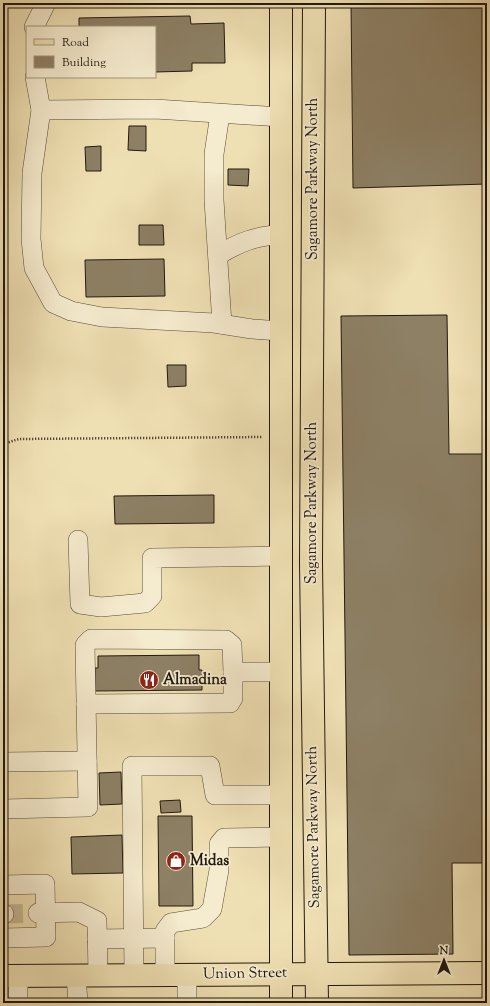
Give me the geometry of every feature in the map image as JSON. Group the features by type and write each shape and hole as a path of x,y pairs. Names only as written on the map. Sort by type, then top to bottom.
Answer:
{"main road":[{"name":"Sagamore Parkway North","path":"281,3 281,1003"},
{"name":"Sagamore Parkway North","path":"314,3 311,563 317,1003"},
{"name":"Union Street","path":"11,976 487,973"}],"lane":[{"path":"34,26 46,3"},
{"path":"35,78 41,110 32,173 31,239 34,268 53,303 71,311 102,317 222,324 252,329 281,331"},
{"path":"41,110 155,109 220,114 281,116"},
{"path":"220,114 214,154 214,200 222,324"},
{"path":"218,255 246,240 281,234"},
{"path":"78,540 80,604 101,607 145,603 152,596 152,558 280,556"},
{"path":"3,808 88,807 87,761 86,704 85,645 91,639 226,640 232,645 233,698 230,703 86,704"},
{"path":"233,672 280,672"},
{"path":"3,762 87,761"},
{"path":"134,975 132,766 210,766 215,795 280,796"},
{"path":"165,974 165,931 171,923 203,918 212,909 219,870 219,844 224,838 280,837"},
{"path":"3,885 45,884 42,913 46,937 3,938"},
{"path":"42,913 79,912 97,921 98,975"},
{"path":"98,939 165,938"},
{"path":"187,974 187,1003"},
{"path":"76,975 78,1003"},
{"path":"11,976 18,1003"}],"path":[{"path":"3,444 19,439 262,437"}],"building":[{"path":"351,3 487,3 487,184 353,188"},
{"path":"190,16 191,24 224,23 225,63 192,63 192,71 156,72 156,26 79,26 79,18"},
{"path":"129,126 146,126 146,151 128,150"},
{"path":"101,146 101,171 86,171 85,147"},
{"path":"228,169 249,169 248,186 228,185"},
{"path":"139,225 163,225 164,245 139,245"},
{"path":"164,259 165,296 86,297 85,260"},
{"path":"447,315 449,454 484,454 484,480 487,480 487,863 452,863 453,954 349,955 341,316"},
{"path":"167,365 186,365 186,386 168,387"},
{"path":"214,495 214,523 115,524 114,496"},
{"name":"Almadina","path":"199,655 199,670 202,670 202,690 95,691 95,668 98,668 98,656"},
{"path":"121,772 122,804 100,805 99,773"},
{"path":"180,800 181,812 161,813 160,801"},
{"name":"Midas","path":"158,816 192,816 193,906 159,906"},
{"path":"122,835 123,873 72,874 71,837"}],"tunnel":[{"path":"4,914 38,913"}],"place":[{"name":"Almadina","path":"149,680"},
{"name":"Midas","path":"176,861"}]}
